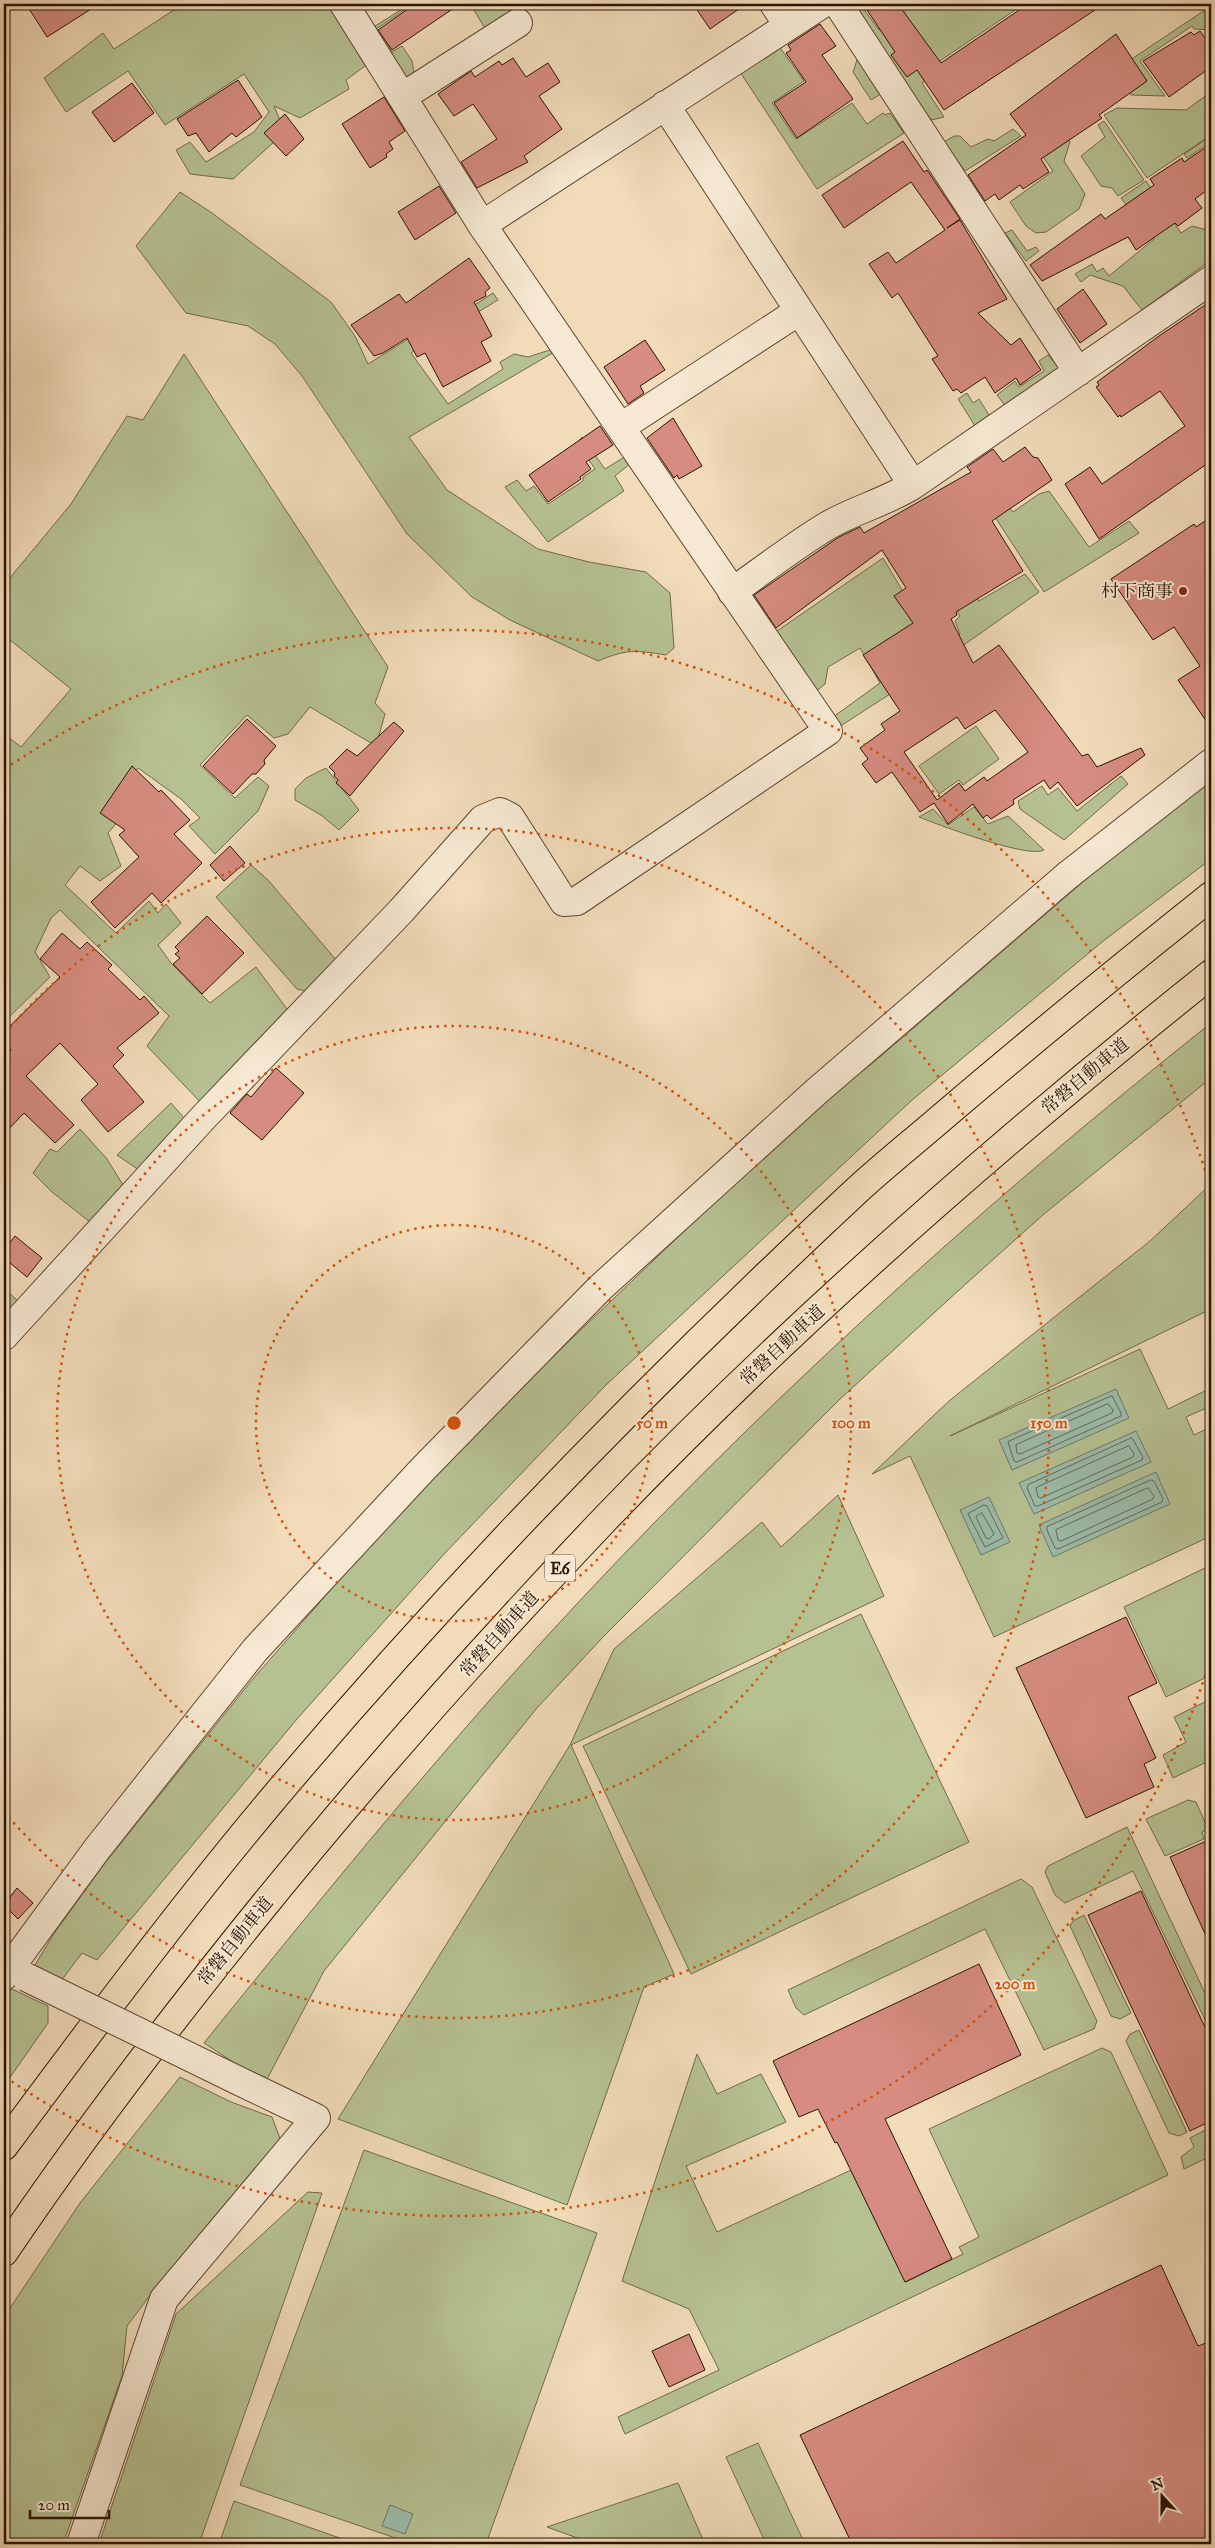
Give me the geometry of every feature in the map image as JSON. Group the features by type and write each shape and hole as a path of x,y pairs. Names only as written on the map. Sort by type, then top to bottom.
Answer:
{"highway":[{"path":"4,2146 133,1972 272,1799 431,1619 564,1476 692,1347 858,1190 1056,1020 1211,896"},
{"name":"常磐自動車道","path":"4,2252 180,2011 324,1831 478,1656 606,1518 732,1393 900,1235 1088,1073 1211,974"}],"street":[{"path":"4,1336 202,1119 401,910 483,819 500,812 510,817 564,902 576,901 828,731 482,225 344,4"},
{"path":"482,225 665,105 781,15 822,4"},
{"path":"838,4 1078,372"},
{"path":"402,97 518,23"},
{"path":"665,105 913,485"},
{"path":"732,592 826,526 894,496 913,485 1211,280"},
{"path":"621,427 799,311"},
{"path":"80,2544 164,2300 316,2118 14,1972 97,1849 255,1650 423,1469 600,1288 817,1091 1068,875 1211,763"}],"shaded area":[{"path":"183,4 334,4 369,63 346,80 349,89 300,118 274,106 285,132 233,179 190,174 176,150 190,142 206,162 254,132 269,112 244,74 165,125 128,71 66,112 44,78 103,33 114,49"},
{"path":"410,4 430,4 436,15 424,25 410,6 376,29 392,52 402,46 412,61 415,78 411,81 402,77 372,28"},
{"path":"481,4 513,4 518,11 486,30 474,10"},
{"path":"852,4 860,4 879,30 912,6 910,4 924,7 929,4 1024,4 928,69 931,76 922,83 944,117 931,120"},
{"path":"1208,8 1211,13 1211,30 1194,29 1192,26 1140,61 1165,96 1131,95 1115,70"},
{"path":"778,45 804,81 772,103 796,139 852,103 867,124 883,113 885,115 890,113 904,133 817,189 738,69"},
{"path":"858,57 882,93 871,100 853,72"},
{"path":"1211,92 1211,135 1147,178 1104,115 1117,108 1186,110"},
{"path":"1052,115 1070,142 1064,161 1085,194 1079,209 1046,232 1036,233 1026,226 1010,202 1053,171 1026,133"},
{"path":"1104,121 1144,180 1118,196 1112,188 1101,186 1081,156 1105,137 1098,125"},
{"path":"1013,129 1021,136 965,171 944,142 954,136 960,136 971,147 988,139 994,141"},
{"path":"1211,136 1211,142 1187,158 1184,154"},
{"path":"1146,181 1181,233 1192,226 1211,231 1211,260 1142,310 1123,286 1090,275 1081,282 1075,274 1092,264 1097,272 1103,268 1109,276 1154,239 1140,216 1136,218 1121,198"},
{"path":"180,192 212,213 331,302 355,336 368,364 421,331 428,341 411,353 448,404 503,369 500,362 514,354 528,357 556,348 556,351 409,437 447,490 538,549 589,562 646,572 670,593 674,648 666,655 631,652 616,654 598,661 510,620 472,597 407,534 302,376 275,344 248,326 186,313 136,246"},
{"path":"1012,230 1027,251 1036,247 1039,251 1026,261 1005,233"},
{"path":"493,293 498,300 440,335 436,330"},
{"path":"184,354 388,667 375,703 385,714 376,746 310,707 288,734 274,738 247,715 200,765 235,798 258,777 269,786 258,811 215,854 189,826 200,818 181,799 138,768 126,786 136,801 108,833 121,866 100,881 80,866 65,885 116,933 149,901 158,913 166,904 181,923 158,945 171,963 210,1003 256,967 290,1013 203,1105 147,1046 169,1016 60,910 51,918 35,952 50,977 4,1022 4,734 21,747 71,689 4,635 4,585 71,504 127,416 143,420"},
{"path":"1048,355 1061,370 1007,408 997,395 1015,381 1019,387 1044,371 1039,361"},
{"path":"967,393 973,403 979,399 992,420 977,429 958,399"},
{"path":"582,437 605,469 626,456 631,463 615,476 624,491 548,542 505,487 517,480 526,491 534,486 548,504 583,481 583,477 595,469 577,443"},
{"path":"974,485 996,491 1013,512 1039,494 1049,491 1089,547 1129,521 1139,533 1044,592"},
{"path":"883,558 926,630 944,643 960,634 955,621 960,616 956,609 968,587 979,601 1025,574 1039,592 944,659 836,729 829,720 880,683 860,648 828,667 825,684 814,693 774,633"},
{"path":"976,726 999,759 963,785 959,780 939,794 919,766"},
{"path":"326,768 359,810 339,830 321,815 295,800 295,789 306,778"},
{"path":"1121,776 1128,784 1064,840 1020,809 1018,801 1042,786 1048,795 1058,788 1077,811"},
{"path":"1211,781 1211,859 1102,942 911,1101 606,1385 445,1553 297,1719 97,1960 82,1953 61,1981 35,1965 53,1935 105,1863 252,1680 402,1508 566,1344 808,1113 874,1062 1127,844"},
{"path":"974,807 988,824 1008,816 1044,850 1021,850 1003,846 919,817 933,809 948,825"},
{"path":"251,865 268,880 337,961 309,992 297,989 216,897"},
{"path":"1211,1023 1211,1078 1044,1214 839,1400 604,1636 537,1708 324,1971 265,2083 204,2043 368,1842 495,1694 617,1561 697,1479 863,1320 948,1244 1122,1095"},
{"path":"171,1103 184,1118 139,1170 117,1155"},
{"path":"80,1129 107,1159 123,1185 110,1203 90,1222 52,1192 33,1173 50,1149 57,1152"},
{"path":"1211,1184 1211,1309 950,1436 1140,1349 1168,1409 1211,1388 1211,1406 1186,1417 1194,1435 1211,1427 1211,1450 1205,1453 1211,1467 1211,1536 994,1637 910,1456 872,1474 949,1401 1150,1241"},
{"path":"4,1290 20,1303 4,1321"},
{"path":"838,1495 884,1596 571,1745 674,1974 644,1987 567,2205 338,2119 570,1745 614,1649 762,1522 781,1547"},
{"path":"1209,1566 1211,1571 1211,1675 1166,1697 1124,1607"},
{"path":"861,1614 969,1842 691,1974 583,1746"},
{"path":"1211,1699 1211,1760 1173,1778 1163,1755 1186,1742 1174,1717"},
{"path":"1188,1800 1196,1802 1208,1829 1202,1832 1204,1839 1165,1856 1146,1819"},
{"path":"1127,1827 1211,2006 1211,2032 1133,1871 1065,1903 1055,1895 1045,1872 1048,1866"},
{"path":"1021,1879 1032,1887 1097,2021 1094,2029 1044,2050 985,1929 804,2015 796,2008 788,1990"},
{"path":"1084,1915 1131,2013 1120,2019 1111,2016 1070,1926 1073,1921"},
{"path":"12,1989 48,2006 48,2023 4,2086 4,1996"},
{"path":"1139,2030 1187,2132 1179,2136 1169,2133 1126,2041 1130,2034"},
{"path":"1102,2048 1111,2052 1168,2175 625,2434 618,2417 719,2370 689,2309 622,2281 697,2054 717,2094 761,2074 786,2122 686,2166 717,2232 851,2170 906,2282 963,2254 959,2247 979,2237 929,2129"},
{"path":"180,2077 231,2102 272,2117 281,2141 163,2278 127,2326 122,2376 63,2544 4,2544 4,2317 80,2203"},
{"path":"1211,2127 1211,2156 1184,2169 1181,2157 1194,2147 1190,2138"},
{"path":"364,2150 597,2233 486,2544 413,2544 240,2485"},
{"path":"308,2192 322,2193 199,2544 99,2544 176,2314"},
{"path":"758,2443 804,2542 800,2544 766,2544 726,2457"},
{"path":"678,2483 705,2544 594,2544 547,2527"},
{"path":"234,2501 357,2544 219,2544"}],"water":[{"path":"1116,1389 1129,1418 1012,1470 999,1440"},
{"path":"1136,1431 1151,1462 1034,1514 1019,1483"},
{"path":"1156,1472 1170,1504 1053,1557 1039,1525"},
{"path":"989,1497 1010,1542 981,1555 960,1510"},
{"path":"390,2505 413,2514 405,2534 382,2526"}],"building":[{"path":"26,4 99,4 47,37"},
{"path":"415,4 460,4 392,50 378,30"},
{"path":"693,4 746,4 710,29"},
{"path":"863,4 898,4 941,63 1028,4 1104,4 944,110 917,70 907,77 891,55 895,52"},
{"path":"820,24 836,46 822,55 853,99 797,138 774,103 806,82 786,53 791,50 788,45"},
{"path":"1200,31 1211,46 1211,67 1169,97 1143,61 1191,32 1194,35"},
{"path":"1116,34 1147,81 1099,115 1102,118 1041,159 1049,172 1023,189 1020,185 999,200 995,194 985,201 968,175 1026,135 1010,114"},
{"path":"513,58 526,77 548,63 560,82 539,96 562,129 524,156 528,162 477,188 461,162 497,139 473,104 454,116 438,94 471,71 475,77 499,61 502,65"},
{"path":"238,80 262,117 236,137 232,133 209,152 196,133 188,136 177,119"},
{"path":"132,83 154,113 114,142 92,112"},
{"path":"384,97 405,131 389,142 393,149 386,154 387,157 370,168 342,124"},
{"path":"285,114 304,139 286,156 264,133"},
{"path":"903,141 924,172 927,170 960,219 947,228 960,220 1007,299 978,313 1011,345 1020,338 1041,370 1020,385 1016,378 995,393 985,377 961,393 957,389 953,391 932,359 938,356 898,293 892,298 869,264 888,252 896,263 945,230 911,182 844,228 822,195"},
{"path":"1211,144 1211,187 1195,199 1202,208 1178,226 1175,223 1136,250 1128,237 1042,281 1030,265 1101,214 1105,219 1154,185 1150,179 1182,158 1184,162"},
{"path":"439,186 456,213 415,240 398,212"},
{"path":"469,258 490,288 485,292 486,296 474,302 492,336 481,342 491,361 443,387 425,353 417,357 407,338 383,353 374,356 351,325 399,294 406,303"},
{"path":"1083,289 1107,324 1080,343 1057,309"},
{"path":"1211,301 1211,461 1099,539 1065,484 1090,467 1102,484 1185,426 1160,391 1121,417 1120,415 1118,417 1096,387 1099,385 1097,382 1159,336"},
{"path":"645,340 665,370 640,386 644,393 628,404 604,367"},
{"path":"673,418 702,466 679,479 677,475 674,478 647,438"},
{"path":"600,426 613,445 586,462 591,469 580,477 581,479 548,502 529,475"},
{"path":"1025,447 1033,457 1038,458 1052,480 992,521 1023,571 956,612 957,615 951,619 973,663 999,645 1082,756 1088,754 1097,767 1141,748 1145,755 1077,806 1058,782 1050,789 1044,780 1013,800 1014,804 991,819 987,815 983,818 973,804 948,824 934,803 920,812 892,772 876,783 862,764 868,759 860,748 885,730 881,724 900,711 863,655 913,623 894,596 906,588 882,550 776,628 754,595 839,537 860,527 864,533 971,472 967,467 993,449 1003,462","holes":["995,710 1028,752 987,781 984,777 965,791 959,783 937,800 904,752 957,717 965,729"]},
{"name":"村下商事","path":"1211,517 1211,728 1178,680 1200,666 1174,627 1153,640 1111,579 1194,524 1196,527"},
{"path":"247,719 276,746 264,760 265,764 256,774 252,774 233,794 203,766"},
{"path":"394,722 404,731 350,796 336,783 338,780 334,776 335,773 329,767 347,749 357,756"},
{"path":"132,766 159,792 161,790 190,820 174,834 202,863 161,903 152,893 115,928 91,902 139,857 119,835 125,830 100,813"},
{"path":"230,846 245,863 224,881 210,865"},
{"path":"207,916 244,953 202,994 173,964 180,958 175,954 179,951 175,947"},
{"path":"62,933 80,949 87,942 112,965 108,969 140,1000 144,996 159,1013 117,1048 124,1055 113,1066 144,1102 108,1132 81,1100 98,1084 60,1043 26,1076 74,1125 55,1143 24,1113 4,1134 4,1052 6,1055 11,1050 4,1042 4,1032 60,977 40,959"},
{"path":"276,1068 304,1093 262,1140 230,1113 247,1094 251,1097"},
{"path":"15,1236 42,1258 27,1277 4,1258 4,1250"},
{"path":"1126,1617 1157,1683 1128,1697 1156,1758 1144,1764 1154,1787 1086,1818 1016,1668"},
{"path":"1211,1839 1211,1947 1170,1857"},
{"path":"17,1888 33,1903 18,1919 4,1905"},
{"path":"1141,1891 1211,2040 1211,2121 1190,2131 1088,1915"},
{"path":"979,1964 1021,2055 885,2119 952,2259 905,2282 837,2142 835,2143 818,2109 799,2117 773,2061"},
{"path":"1161,2265 1198,2346 1211,2341 1211,2544 852,2544 800,2435"},
{"path":"689,2334 705,2370 669,2387 652,2351"}],"place":[{"name":"村下商事","path":"1183,591"}]}
